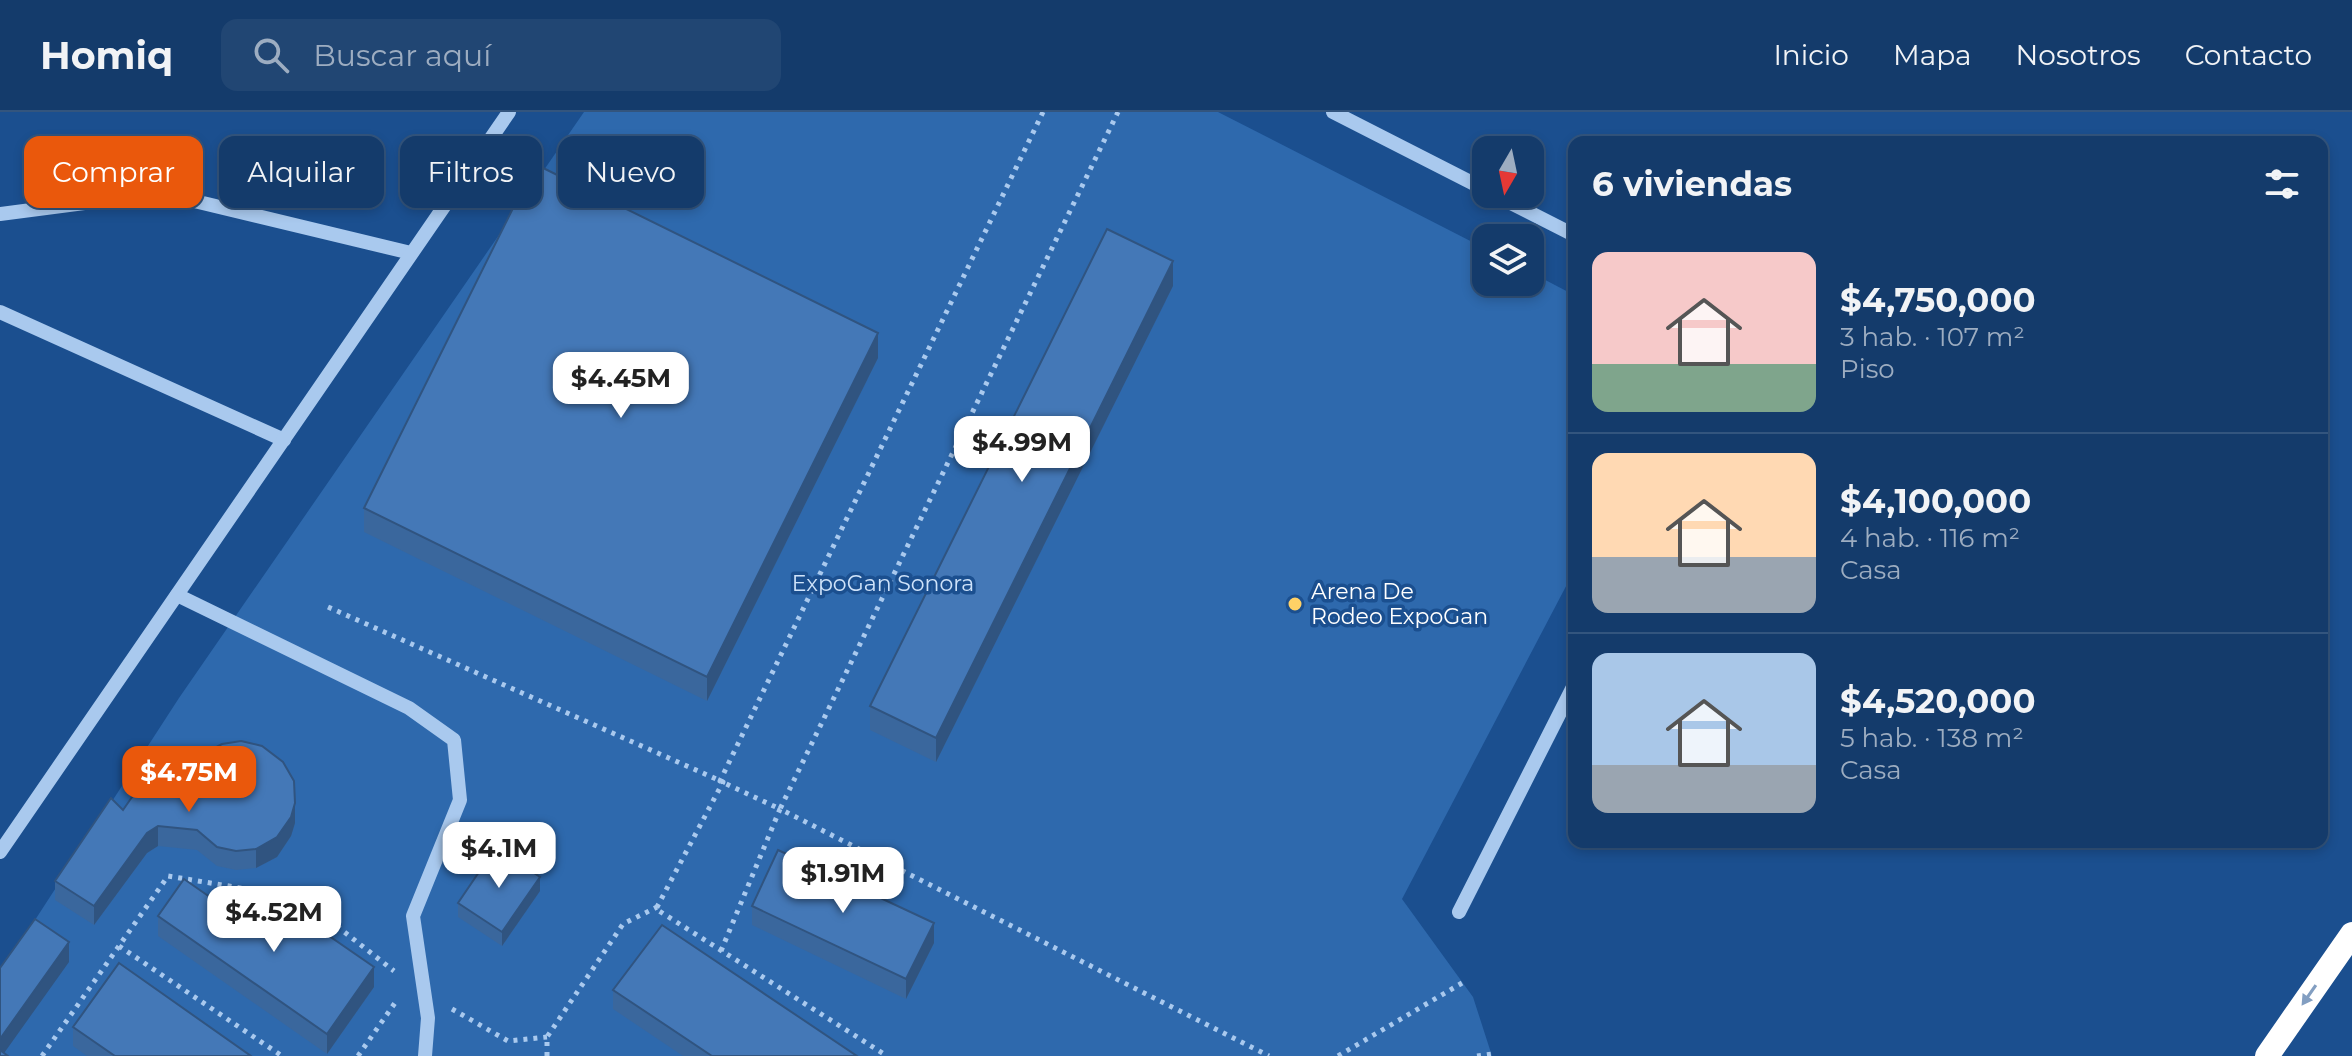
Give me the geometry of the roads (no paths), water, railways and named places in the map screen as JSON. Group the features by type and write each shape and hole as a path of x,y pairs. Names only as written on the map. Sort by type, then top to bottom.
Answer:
{"highway":[{"path":"2267,1056 2352,934"}],"lane":[{"path":"0,852 509,112"},
{"path":"1333,112 1472,183"},
{"path":"0,214 161,193 411,253"},
{"path":"1521,208 1568,232"},
{"path":"0,312 284,440"},
{"path":"177,595 409,708 454,740 460,800 413,916 428,1018 425,1056"},
{"path":"1459,912 1568,697"}],"place":[{"name":"Arena De Rodeo ExpoGan","path":"1295,604"}],"park label":[{"name":"ExpoGan Sonora","path":"883,583"}]}
